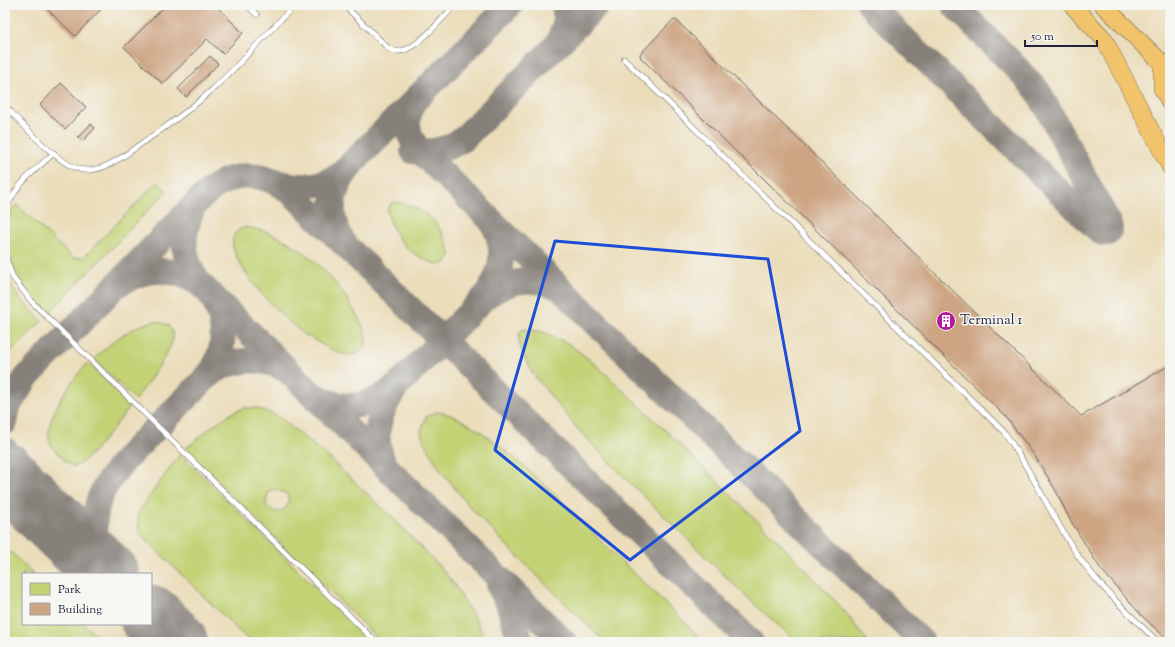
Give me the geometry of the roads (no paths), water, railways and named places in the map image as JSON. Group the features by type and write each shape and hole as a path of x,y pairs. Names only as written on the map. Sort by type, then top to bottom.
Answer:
{"highway":[{"path":"1072,5 1098,30 1109,47 1170,167"},
{"path":"1103,5 1166,67 1162,88 1170,103"}],"lane":[{"path":"246,5 257,16"},
{"path":"5,106 65,163 80,169 90,170 115,161 192,107 229,73 295,5"},
{"path":"344,5 388,48 396,52 405,50 415,44 455,5"},
{"path":"624,59 1004,432 1026,466 1080,559 1101,585 1158,642"},
{"path":"5,203 24,180 54,153"},
{"path":"5,214 13,194"},
{"path":"5,257 13,278 32,302 376,642"}],"place":[{"name":"Terminal 1","path":"946,321"}]}
